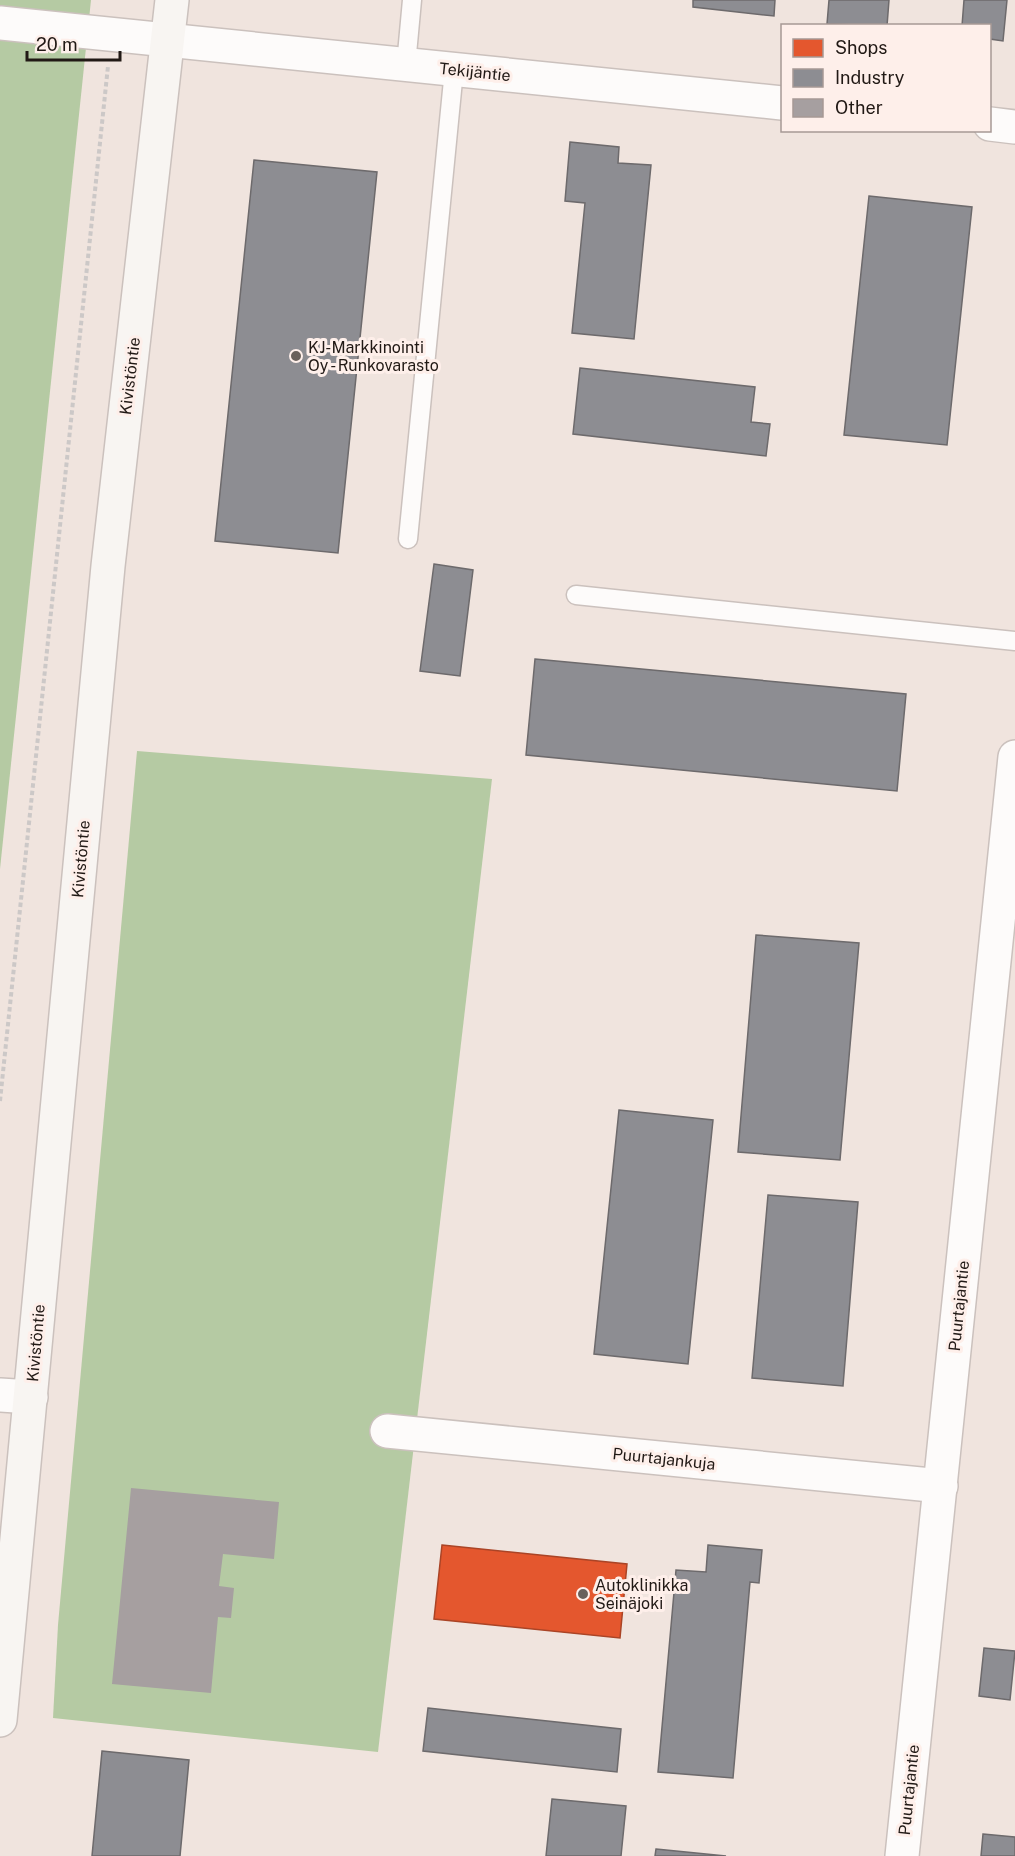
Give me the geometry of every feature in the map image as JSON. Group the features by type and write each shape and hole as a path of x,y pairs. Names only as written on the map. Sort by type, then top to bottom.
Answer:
{"main road":[{"name":"Kivistöntie","path":"0,1720 15,1396 172,0"}],"street":[{"name":"Tekijäntie","path":"0,23 781,103"},
{"path":"991,124 1015,127"},
{"name":"Puurtajantie","path":"902,1856 941,1486 1003,975 1015,757"},
{"name":"Puurtajankuja","path":"387,1431 941,1486"}],"lane":[{"path":"406,65 412,0"},
{"path":"408,539 454,70"},
{"path":"576,595 1015,641"}],"path":[{"path":"0,1101 111,35"}],"green space":[{"path":"0,0 91,0 0,869"},
{"path":"137,751 492,779 378,1752 53,1718 58,1625"}],"building: Shops":[{"path":"442,1545 627,1564 620,1638 434,1619"}],"building: Industry":[{"path":"693,0 775,0 774,16 693,7"},
{"path":"829,0 889,0 887,24 827,24"},
{"path":"964,0 1007,0 1003,41 991,39 991,24 962,24"},
{"path":"570,142 619,147 618,163 651,165 634,339 572,333 585,203 565,201"},
{"name":"KJ-Markkinointi Oy - Runkovarasto","path":"254,160 377,172 338,553 215,541"},
{"path":"869,196 972,207 947,445 844,435"},
{"path":"580,368 755,387 751,422 770,424 766,456 573,434"},
{"path":"434,564 473,570 460,676 420,671"},
{"path":"535,659 906,694 897,791 526,755"},
{"path":"756,935 859,943 840,1160 738,1152"},
{"path":"619,1110 713,1120 688,1364 594,1354"},
{"path":"768,1195 858,1202 843,1386 752,1378"},
{"path":"708,1545 762,1550 759,1583 750,1582 733,1778 658,1772 676,1570 706,1572"},
{"path":"984,1648 1015,1651 1010,1700 979,1696"},
{"path":"428,1708 621,1729 617,1772 423,1751"},
{"path":"102,1751 189,1760 180,1856 92,1856"},
{"path":"552,1799 626,1806 621,1856 546,1856"},
{"path":"983,1834 1015,1837 1015,1856 981,1856"},
{"path":"656,1849 726,1856 655,1856"}],"building: Other":[{"path":"131,1488 279,1502 274,1559 223,1554 219,1586 234,1588 231,1618 218,1617 211,1693 112,1684"}],"place":[{"name":"KJ-Markkinointi Oy - Runkovarasto","path":"296,356"},
{"name":"Autoklinikka Seinäjoki","path":"583,1594"}]}
